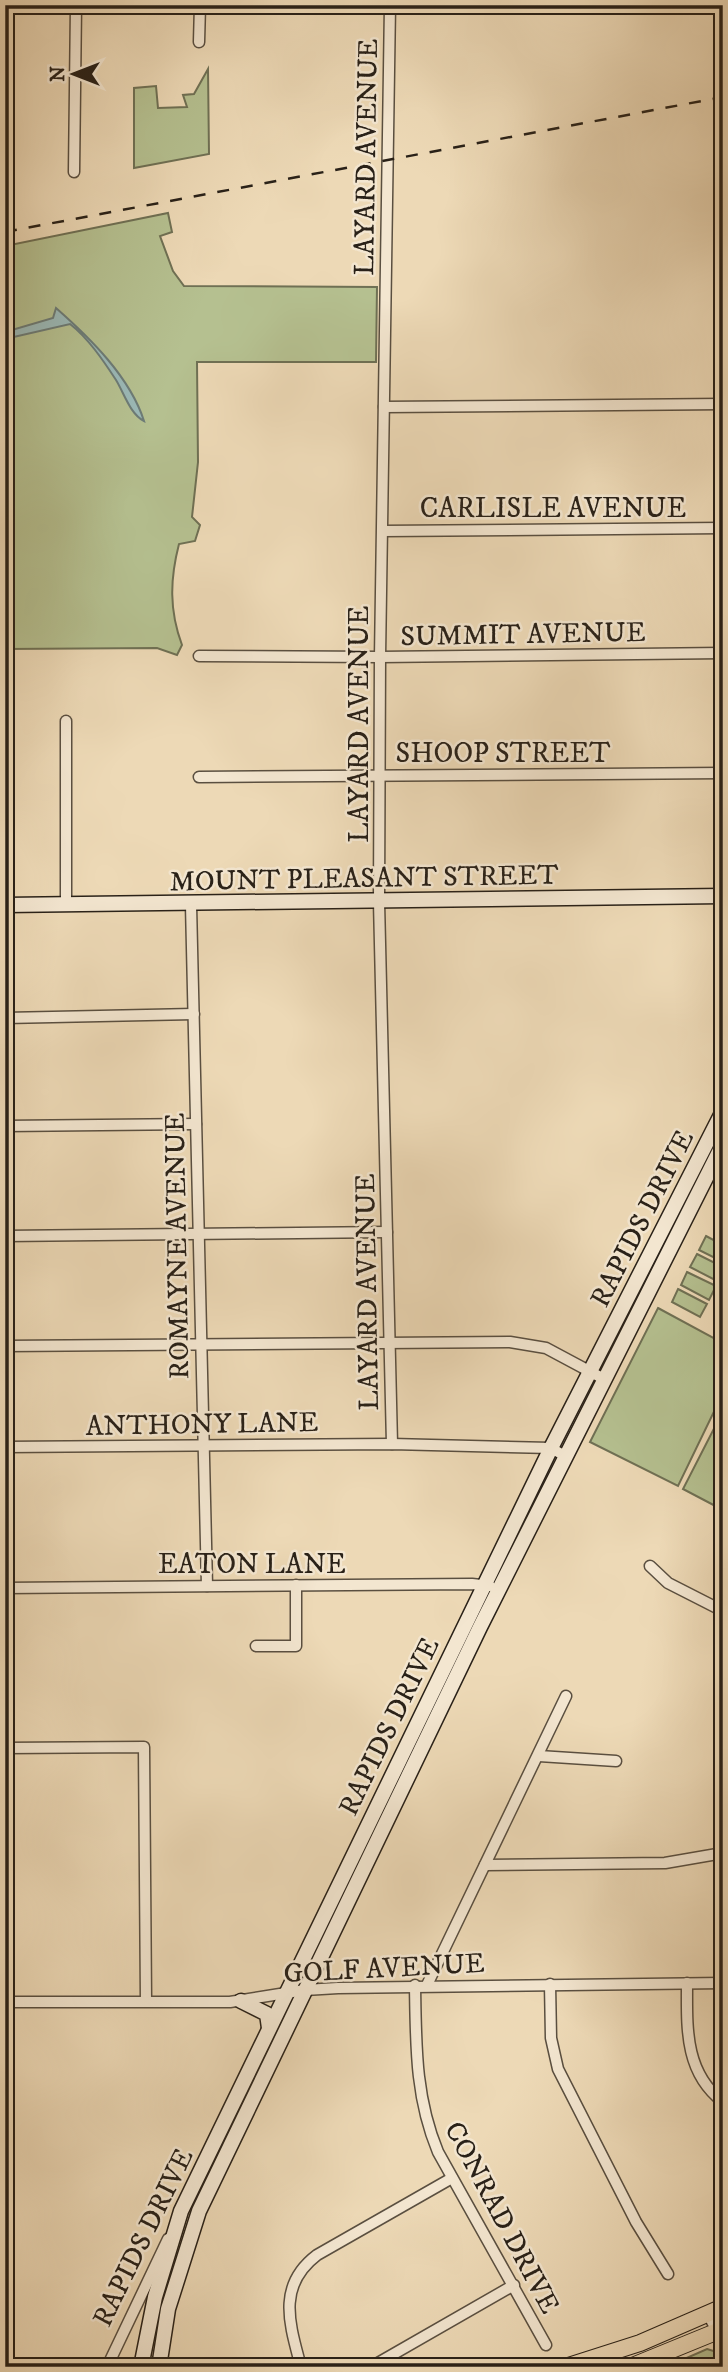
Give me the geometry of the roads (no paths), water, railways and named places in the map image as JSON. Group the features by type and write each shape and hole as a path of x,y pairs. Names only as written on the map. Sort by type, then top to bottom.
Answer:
{"main road":[{"path":"565,2367 640,2343 715,2311"},
{"path":"630,2367 721,2335"}],"street":[{"path":"74,172 76,5"},
{"path":"200,5 200,42"},
{"name":"LAYARD AVENUE","path":"390,5 379,902 392,1444"},
{"path":"384,407 723,404"},
{"name":"CARLISLE AVENUE","path":"383,531 723,528"},
{"name":"SUMMIT AVENUE","path":"199,656 723,653"},
{"path":"66,721 66,904"},
{"name":"SHOOP STREET","path":"199,777 723,773"},
{"name":"MOUNT PLEASANT STREET","path":"5,905 191,905 723,896"},
{"name":"ROMAYNE AVENUE","path":"191,905 206,1586"},
{"path":"5,1018 194,1014"},
{"name":"RAPIDS DRIVE","path":"107,2367 484,1584 723,1111"},
{"path":"5,1126 196,1124"},
{"name":"RAPIDS DRIVE","path":"159,2367 173,2290 187,2243 214,2179 443,1704 723,1144"},
{"path":"5,1236 387,1232"},
{"path":"5,1346 522,1342 546,1348 604,1379"},
{"name":"ANTHONY LANE","path":"5,1447 392,1444 551,1448 565,1456"},
{"path":"650,1566 668,1583 723,1611"},
{"name":"EATON LANE","path":"5,1588 484,1584 499,1591"},
{"path":"256,1646 296,1646 296,1585"},
{"path":"421,1985 485,1865 566,1696"},
{"path":"429,1698 443,1704"},
{"path":"5,1748 144,1748 146,2001"},
{"path":"539,1756 616,1761"},
{"path":"393,1773 407,1779"},
{"path":"359,1842 374,1848"},
{"path":"485,1865 665,1863 723,1853"},
{"path":"334,1895 348,1902"},
{"path":"319,1924 334,1931"},
{"path":"687,1983 687,2032 693,2062 708,2088 723,2102"},
{"name":"GOLF AVENUE","path":"5,2002 241,2001 305,1990 421,1985 723,1983"},
{"path":"550,1984 551,2038 558,2069 636,2222 668,2274"},
{"name":"CONRAD DRIVE","path":"421,1985 419,2092 429,2130 452,2178 546,2344"},
{"path":"241,2001 267,2014 269,2028"},
{"path":"236,2097 251,2103"},
{"path":"200,2174 214,2179"},
{"path":"301,2367 288,2306 294,2281 300,2270 317,2255 452,2178"},
{"path":"141,2367 158,2287 181,2211"},
{"path":"371,2367 514,2285"},
{"path":"158,2287 173,2290"},
{"path":"715,2311 721,2335"}],"water":[{"path":"56,308 108,359 129,389 144,421 131,408 95,350 70,324 5,339 5,332 53,318"}],"railway":[{"path":"5,232 723,97"}]}
